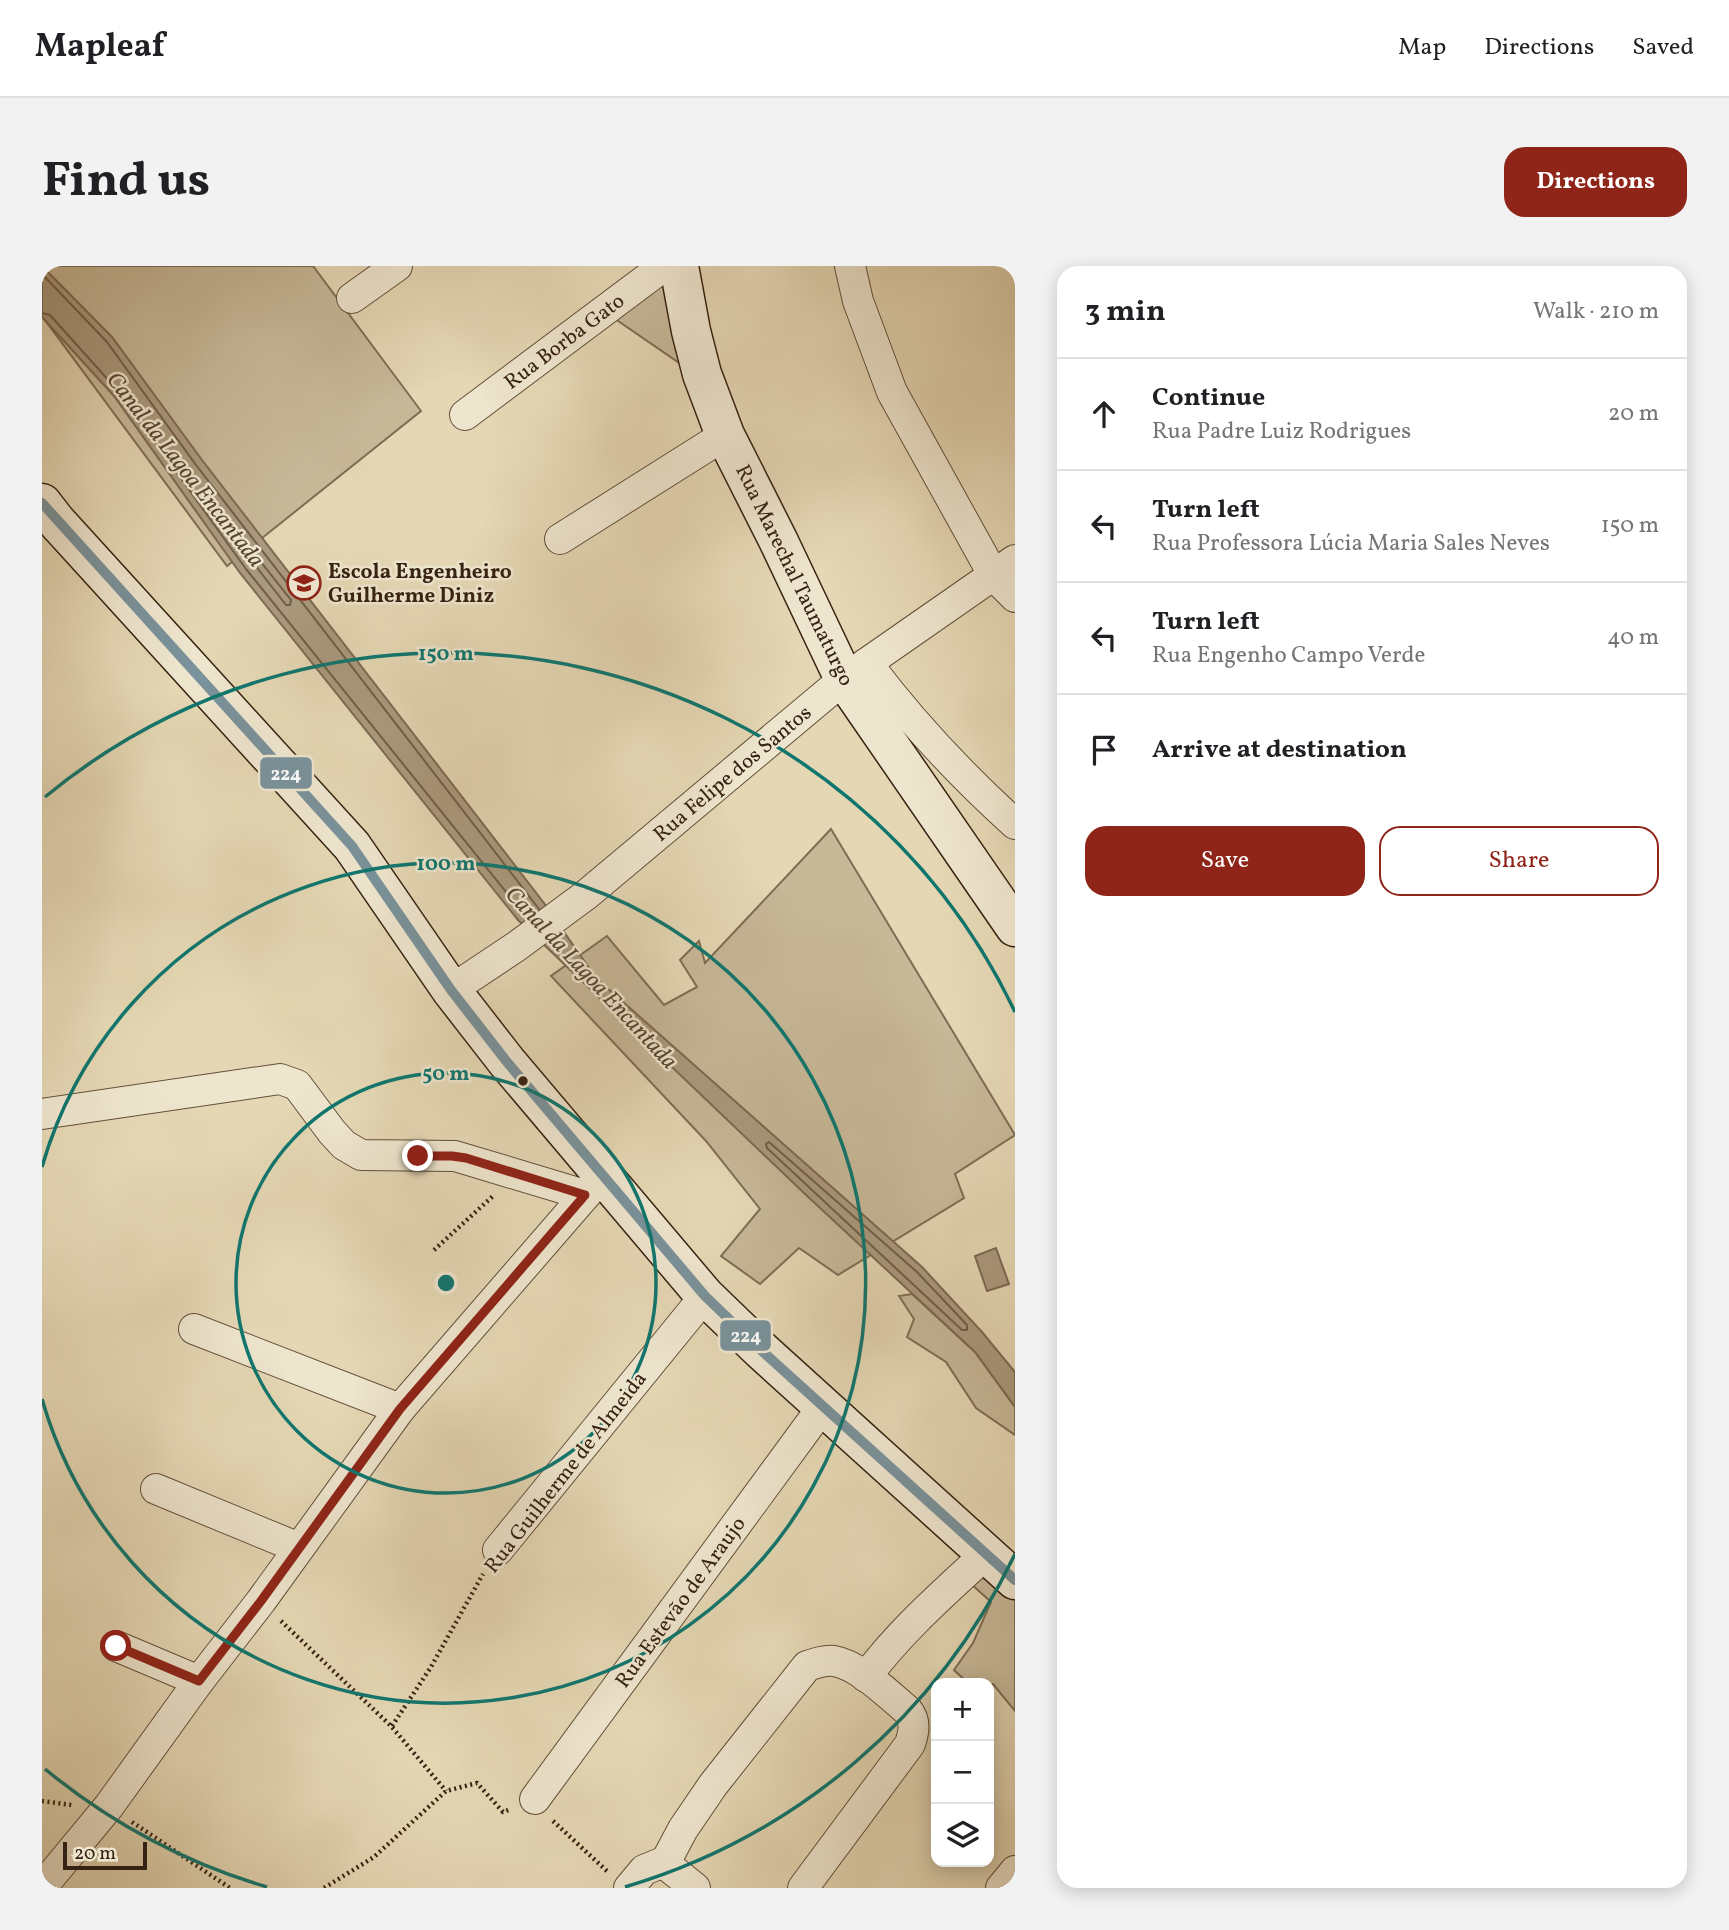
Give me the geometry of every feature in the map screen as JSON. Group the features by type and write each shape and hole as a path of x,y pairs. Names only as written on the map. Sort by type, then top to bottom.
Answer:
{"main road":[{"name":"Rua Marechal Taumaturgo","path":"679,266 702,374 725,435 855,671 1015,927"},
{"path":"42,503 352,846 593,1185 762,1351 1015,1580"}],"street":[{"path":"352,298 397,266"},
{"name":"Rua Borba Gato","path":"465,415 664,266"},
{"path":"850,266 858,301 892,392 1005,568 1015,597"},
{"path":"559,539 725,435"},
{"name":"Rua Felipe dos Santos","path":"452,990 586,895 855,671 1005,568"},
{"path":"855,671 898,704 965,778 1015,824"},
{"path":"42,1114 280,1079 297,1085 332,1132 344,1145 361,1155 455,1156 593,1185 400,1409 109,1806 42,1887"},
{"name":"Rua Guilherme de Almeida","path":"498,1550 705,1296"},
{"path":"194,1329 400,1409"},
{"name":"Rua Estevão de Araujo","path":"535,1799 824,1405"},
{"path":"156,1489 299,1548"},
{"path":"866,1677 903,1632 987,1553"},
{"path":"116,1646 199,1681"},
{"path":"622,1884 643,1870 666,1861 683,1829 713,1785 807,1666 830,1661 839,1662 866,1677 908,1711 912,1716 913,1734 910,1744 803,1888"},
{"path":"666,1861 669,1867 695,1888"},
{"path":"1001,1888 1015,1871"}],"path":[{"name":"Rua Guilherme de Almeida","path":"391,1726 431,1667 498,1550"},
{"path":"261,1601 391,1726 446,1791"},
{"path":"324,1888 374,1857 446,1791 477,1783 503,1812 535,1799 540,1809 622,1884"},
{"path":"109,1806 230,1888"}],"shaded area":[{"path":"42,266 313,266 421,411 227,566 42,316"},
{"path":"670,269 688,369 608,314"},
{"path":"831,829 1015,1135 955,1174 964,1198 838,1275 799,1248 760,1284 721,1256 760,1209 706,1141 551,976 607,936 664,1005 697,987 680,960 699,941 705,963"},
{"path":"912,1294 975,1352 1015,1407 1015,1435 976,1408 946,1362 907,1337 914,1319 899,1296"},
{"path":"988,1564 1015,1589 1015,1711 994,1685 994,1678 963,1678 954,1670 973,1643 991,1602 969,1582"}],"water":[{"name":"Canal da Lagoa Encantada","path":"42,266 112,337 202,460 544,903 596,978 922,1267 1015,1372 1015,1407 975,1352 518,920 240,573 114,396 42,317"},
{"path":"996,1248 1009,1284 987,1291 975,1256"}],"transit line":[{"name":"224","path":"42,503 352,846 451,990 507,1062 705,1296 1015,1580"}],"place":[{"name":"Escola Engenheiro Guilherme Diniz","path":"304,583"}],"route":[{"path":"116,1646 199,1681 261,1601 400,1409 585,1195 466,1158 418,1156"}]}
